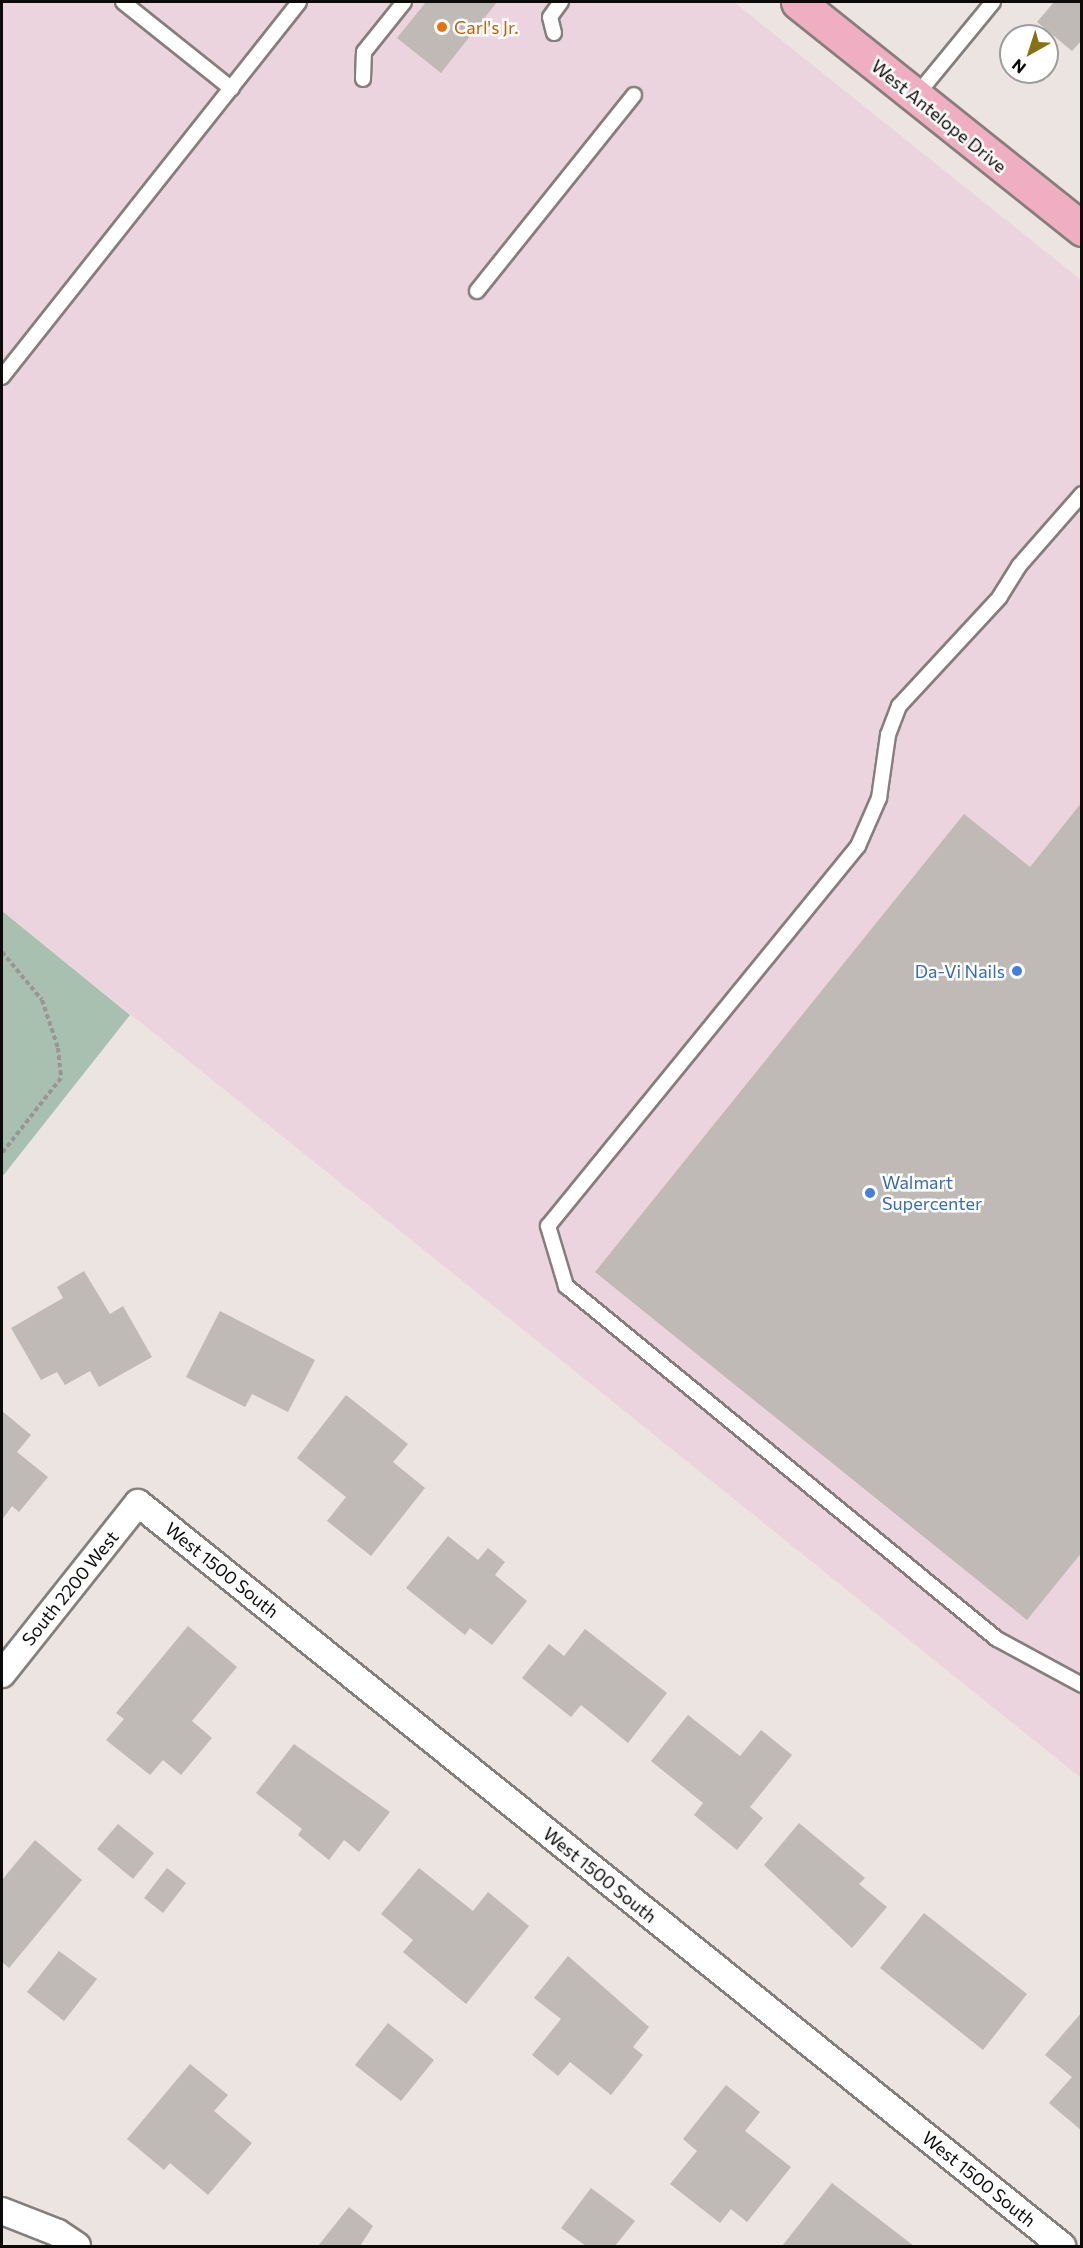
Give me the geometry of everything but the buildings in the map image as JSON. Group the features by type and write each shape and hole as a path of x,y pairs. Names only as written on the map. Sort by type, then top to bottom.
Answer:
{"main road":[{"name":"West Antelope Drive","path":"798,2 1082,229"}],"street":[{"name":"South 2200 West","path":"2,1674 138,1503"},
{"name":"West 1500 South","path":"138,1503 1062,2247"},
{"path":"2,2211 58,2233 76,2247"}],"lane":[{"path":"123,2 232,89"},
{"path":"2,377 299,2"},
{"path":"363,79 364,52 404,2"},
{"path":"554,33 550,17 561,2"},
{"path":"915,97 993,2"},
{"path":"477,291 634,95"},
{"path":"1082,494 1019,566 1000,597 899,706 888,735 879,798 858,846 548,1226 566,1286 997,1639 1082,1685"}],"path":[{"path":"2,952 42,1000 58,1048 61,1078 2,1153"}],"shaded area":[{"path":"2,2 734,2 1081,280 1081,1778 2,911"}],"green space":[{"path":"2,911 130,1015 2,1177"}],"place":[{"name":"Carl's Jr.","path":"442,27"},
{"name":"Da-Vi Nails","path":"1017,971"},
{"name":"Walmart Supercenter","path":"870,1193"}]}
